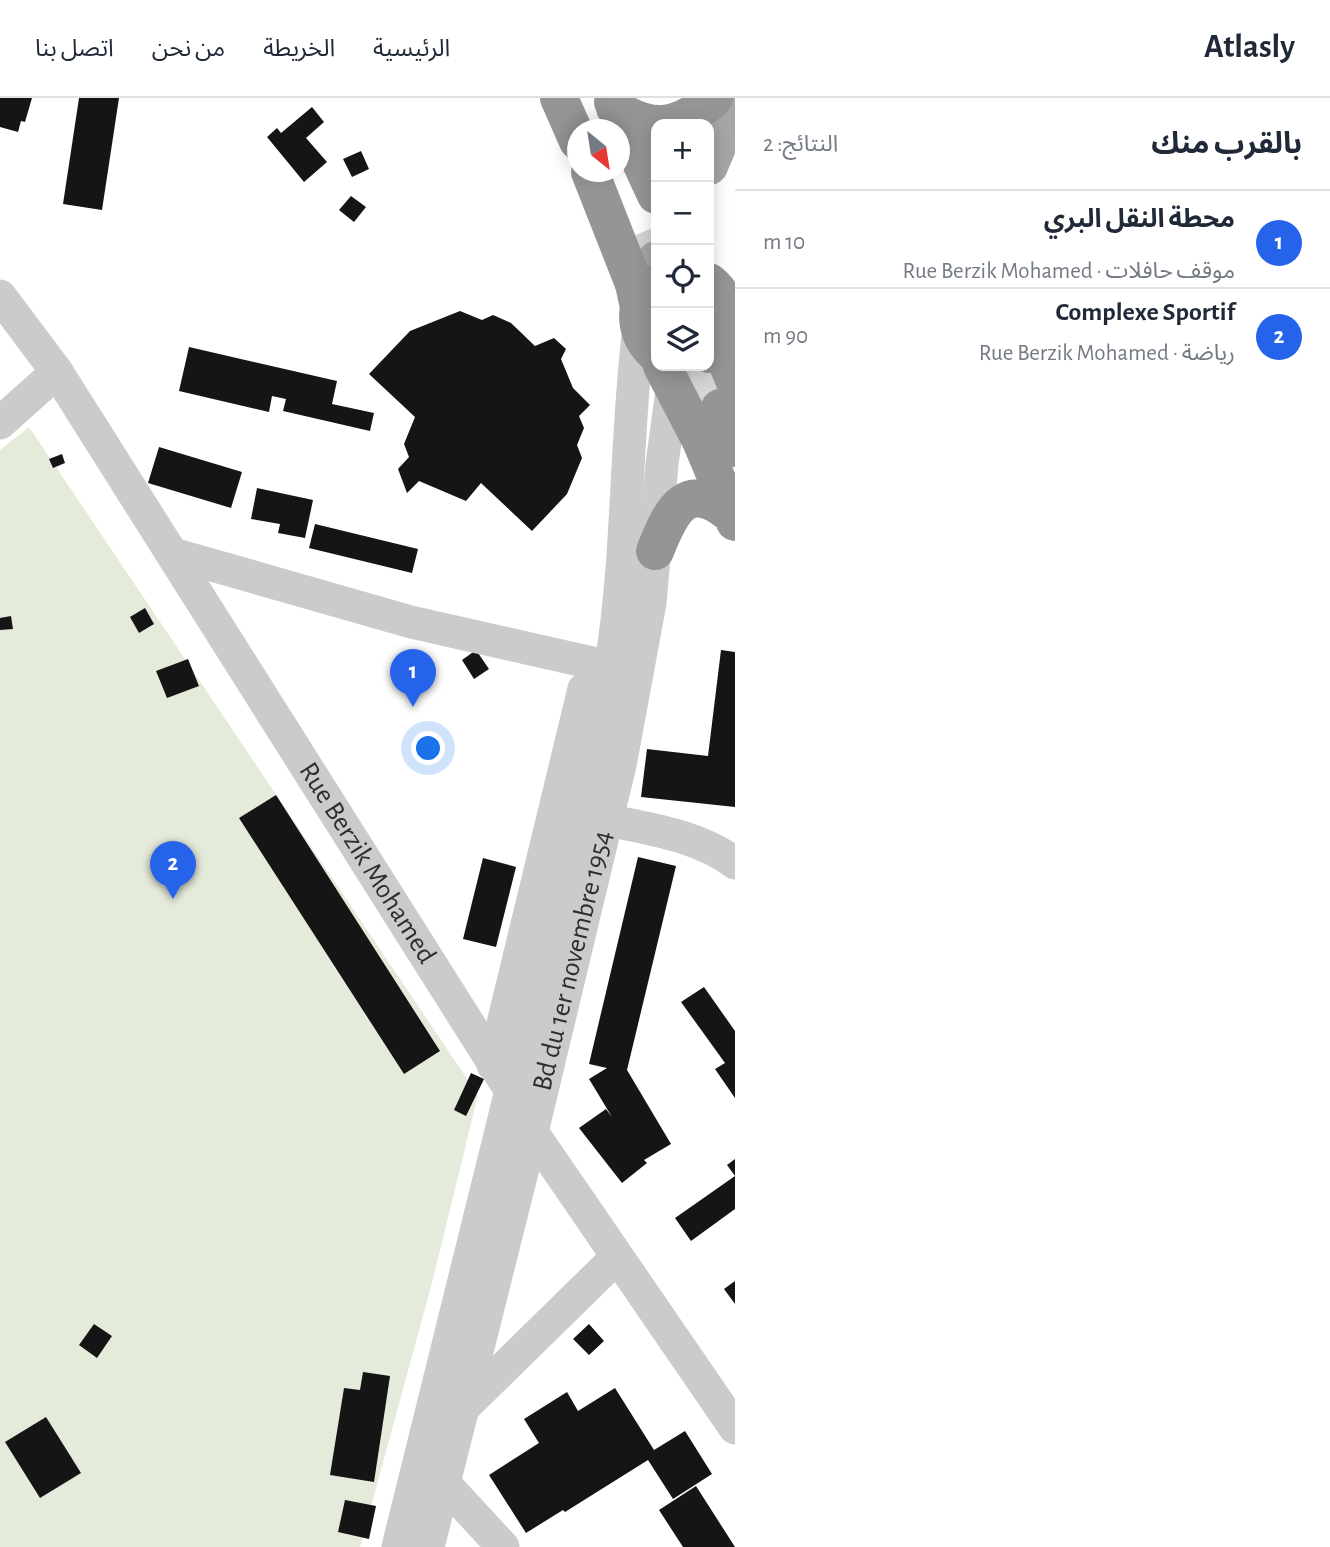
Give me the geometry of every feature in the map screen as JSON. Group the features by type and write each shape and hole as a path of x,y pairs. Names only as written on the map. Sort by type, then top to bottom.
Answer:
{"highway":[{"path":"559,98 568,119"},
{"path":"602,108 649,124 669,124 686,119 714,98"},
{"path":"602,108 651,187"},
{"path":"594,182 651,316"},
{"path":"619,182 651,311"},
{"path":"722,311 727,395 735,448"},
{"path":"673,371 734,519"},
{"path":"655,551 667,524 689,499 708,498 734,519"}],"main road":[{"path":"714,154 732,98"}],"street":[{"name":"Rue Berzik Mohamed","path":"0,296 57,372 502,1078 533,1132 617,1257 731,1414"},
{"path":"398,1547 482,1201 502,1078 624,565 632,393 651,333"},
{"name":"Bd du 1er novembre 1954","path":"428,1547 533,1132 608,820 632,707 650,603 655,551 654,371"},
{"path":"0,423 57,372"},
{"path":"173,554 411,622 601,664"},
{"path":"608,820 687,838 712,847 735,863"},
{"path":"462,1409 617,1257"},
{"path":"443,1482 503,1547"}],"green space":[{"path":"29,427 478,1095 433,1279 360,1547 0,1547 0,450"}],"building":[{"path":"0,98 32,98 25,122 21,121 18,132 0,127"},
{"path":"79,98 119,98 102,210 63,204"},
{"path":"312,107 324,122 306,138 327,162 304,182 267,137 277,128 281,133"},
{"path":"361,151 369,169 352,177 343,159"},
{"path":"351,196 366,207 354,222 339,210"},
{"path":"460,311 482,320 493,315 511,323 535,346 554,338 566,349 561,359 573,388 590,405 579,416 584,428 577,445 582,458 567,494 532,531 481,483 466,501 419,481 407,493 398,469 409,457 404,444 415,417 369,374 410,331"},
{"path":"189,347 337,381 332,404 374,413 370,431 283,411 286,399 272,396 269,412 179,391"},
{"path":"159,447 242,472 231,508 148,483"},
{"path":"62,454 65,463 53,468 49,459"},
{"path":"257,488 313,500 305,538 278,533 280,524 251,519"},
{"path":"315,524 418,549 412,573 309,548"},
{"path":"145,608 154,624 139,633 130,617"},
{"path":"11,616 13,629 0,630 0,618"},
{"path":"476,650 489,669 474,679 462,660"},
{"path":"721,650 735,652 735,807 641,797 647,749 708,756"},
{"path":"188,659 199,686 167,698 156,671"},
{"path":"276,795 440,1051 404,1074 239,818"},
{"path":"638,857 676,866 627,1070 671,1144 644,1160 647,1163 622,1183 579,1128 606,1109 612,1117 589,1079 607,1068 589,1064"},
{"path":"483,858 516,867 496,947 463,939"},
{"path":"704,987 735,1031 735,1098 715,1069 725,1063 681,1002"},
{"path":"471,1073 484,1079 466,1116 454,1110"},
{"path":"735,1159 735,1176 727,1165"},
{"path":"735,1176 735,1209 691,1241 675,1218"},
{"path":"735,1281 735,1304 724,1289"},
{"path":"94,1324 112,1336 97,1358 79,1345"},
{"path":"589,1324 604,1341 589,1355 573,1339"},
{"path":"363,1372 390,1376 374,1482 330,1475 344,1388 360,1390"},
{"path":"615,1388 654,1450 685,1431 712,1474 673,1499 648,1460 526,1533 489,1475 539,1443 524,1419 567,1392 578,1411"},
{"path":"46,1417 81,1473 40,1498 5,1442"},
{"path":"696,1486 735,1547 683,1547 659,1510"},
{"path":"345,1500 376,1506 369,1539 338,1532"}],"tunnel":[{"path":"643,232 651,252"},
{"path":"703,371 720,408"}],"place":[{"name":"محطة النقل البري","path":"413,707"},
{"name":"Complexe Sportif","path":"173,899"}]}
